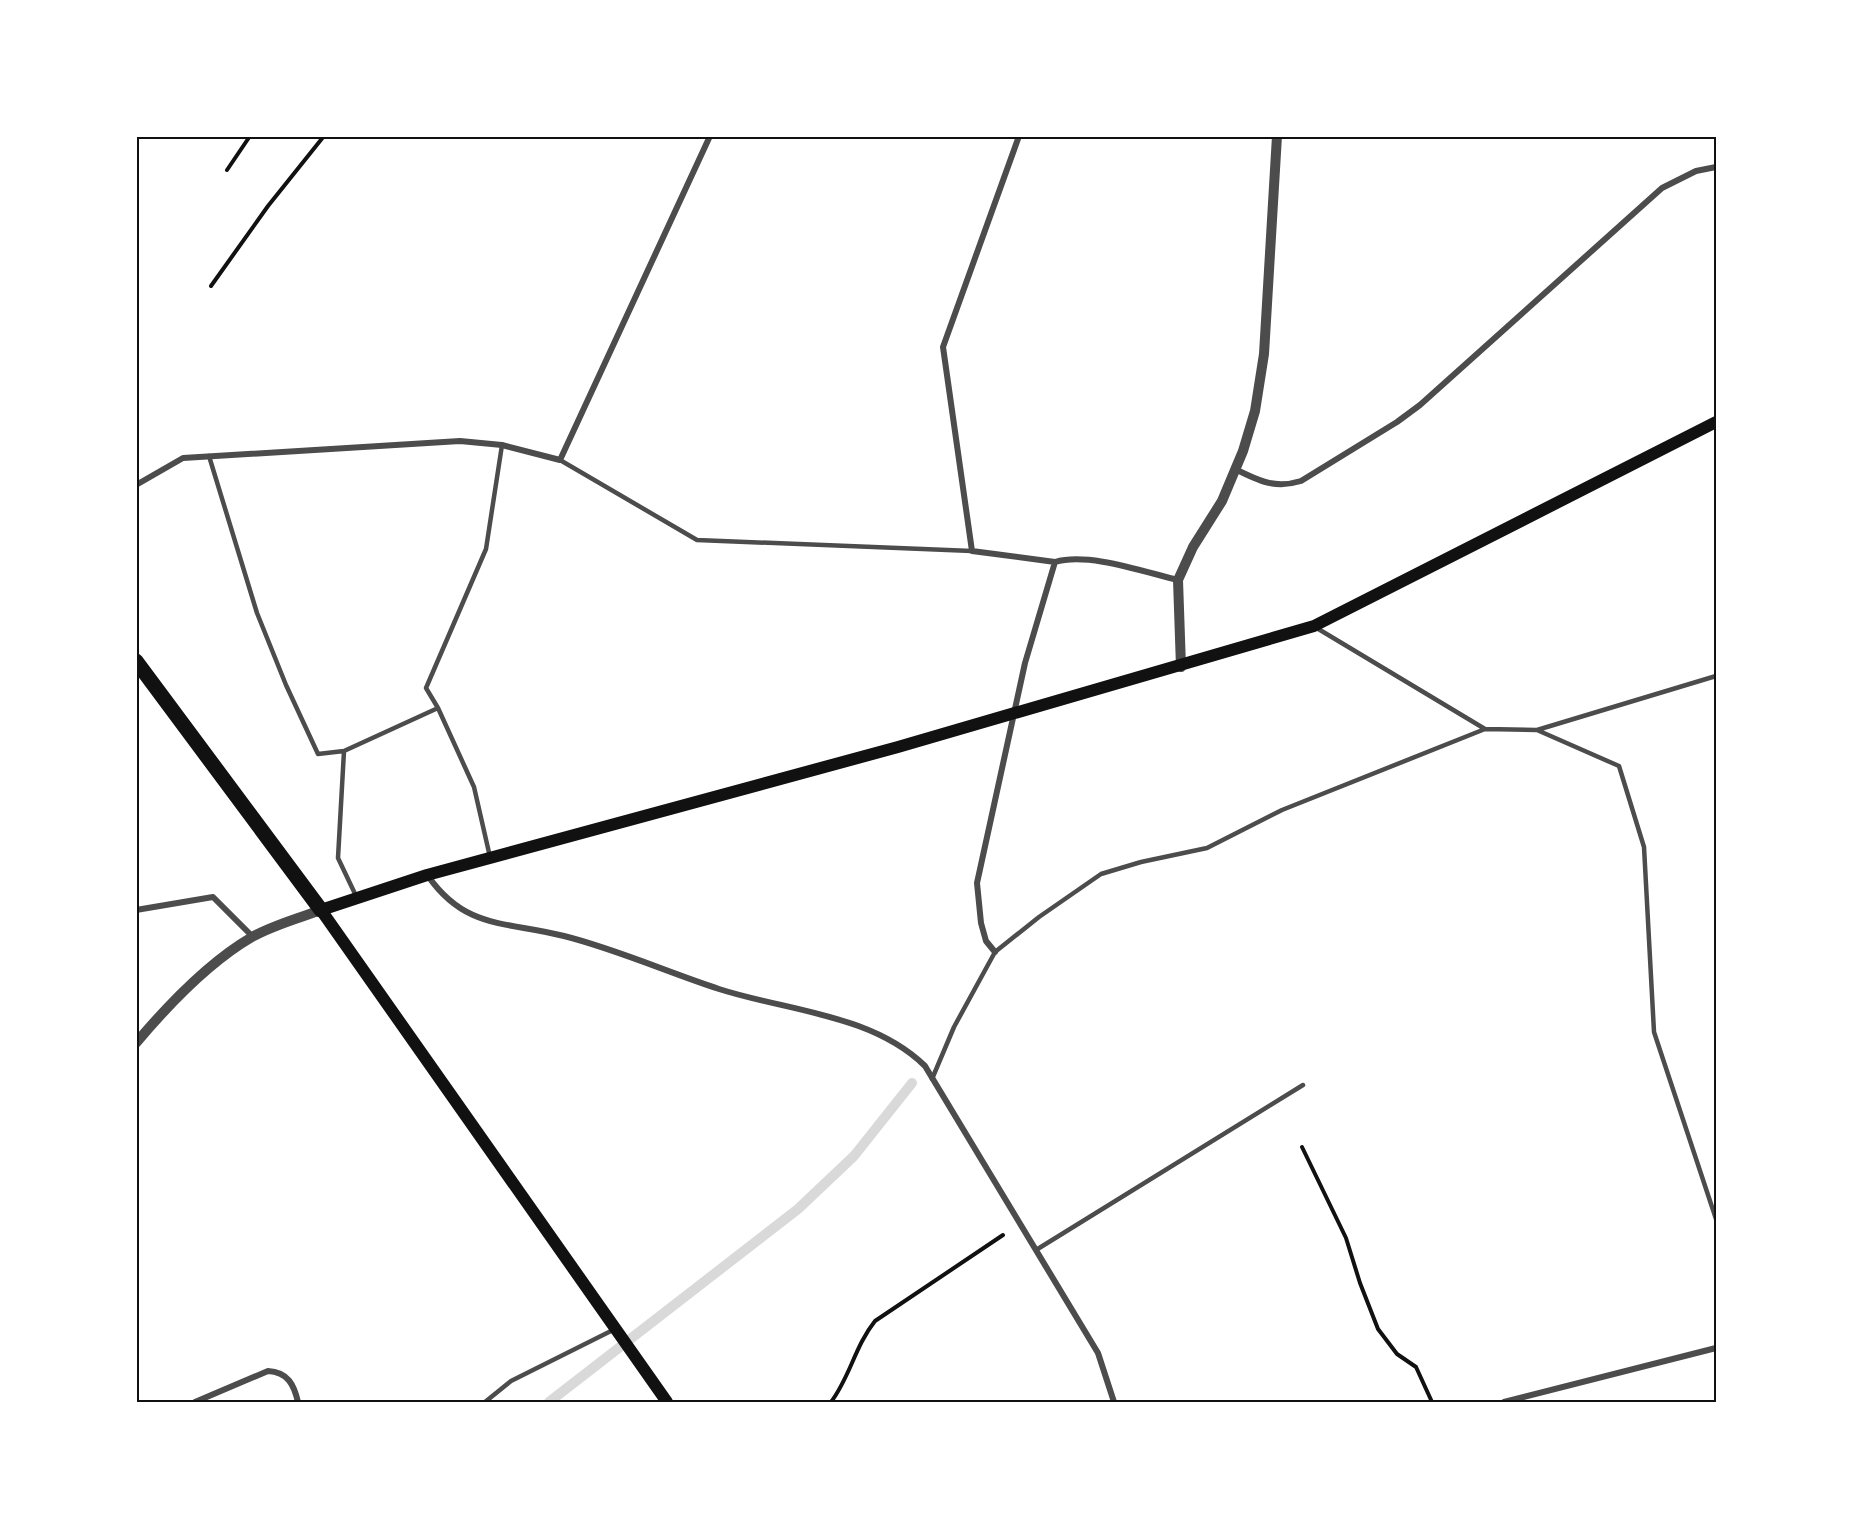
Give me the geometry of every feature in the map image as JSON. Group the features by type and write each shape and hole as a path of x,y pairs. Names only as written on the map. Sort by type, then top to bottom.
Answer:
{"main road":[{"path":"321,910 427,875 1015,714 1314,626 1716,422"},
{"path":"136,661 321,910 667,1402"}],"street":[{"path":"136,485 183,458 460,441 502,445 560,460 710,136"},
{"path":"1019,136 943,347 972,551 1054,562 1066,559 1112,564 1178,580"},
{"path":"1181,667 1178,580 1193,547 1222,501 1255,411 1264,354 1277,136"},
{"path":"1235,469 1264,483 1284,486 1301,481 1397,422 1420,405 1662,188 1696,171 1716,167"},
{"path":"995,952 986,941 981,923 977,883 1025,663 1054,562"},
{"path":"427,875 452,904 469,915 565,936 720,990 881,1034 912,1053 932,1078 1018,1224 1098,1353 1114,1402"},
{"path":"136,910 213,897 253,937"},
{"path":"136,1043 162,1013 202,976 253,937 321,910"},
{"path":"1504,1402 1716,1348"},
{"path":"195,1402 268,1371 276,1372 291,1381 298,1402"}],"lane":[{"path":"490,858 474,787 438,708 426,688 486,549 502,445"},
{"path":"209,456 257,613 285,685 318,754 344,751 438,708"},
{"path":"560,460 697,540 972,551"},
{"path":"1314,626 1485,729"},
{"path":"932,1078 954,1027 995,952 1101,873 1207,848 1282,810 1485,729 1537,730 1716,676"},
{"path":"1537,730 1619,766 1644,847 1654,1032 1716,1219"},
{"path":"344,751 338,858 357,898"},
{"path":"1036,1250 1303,1085"},
{"path":"485,1402 511,1381 615,1328"}],"path":[{"path":"227,171 250,136"},
{"path":"211,286 268,206 324,136"},
{"path":"1302,1147 1346,1238 1359,1283 1378,1329 1397,1354 1416,1366 1432,1402"},
{"path":"831,1402 843,1386 864,1334 875,1321 1018,1224"}],"waterway":[{"path":"549,1402 798,1209 854,1156 912,1083"}]}
